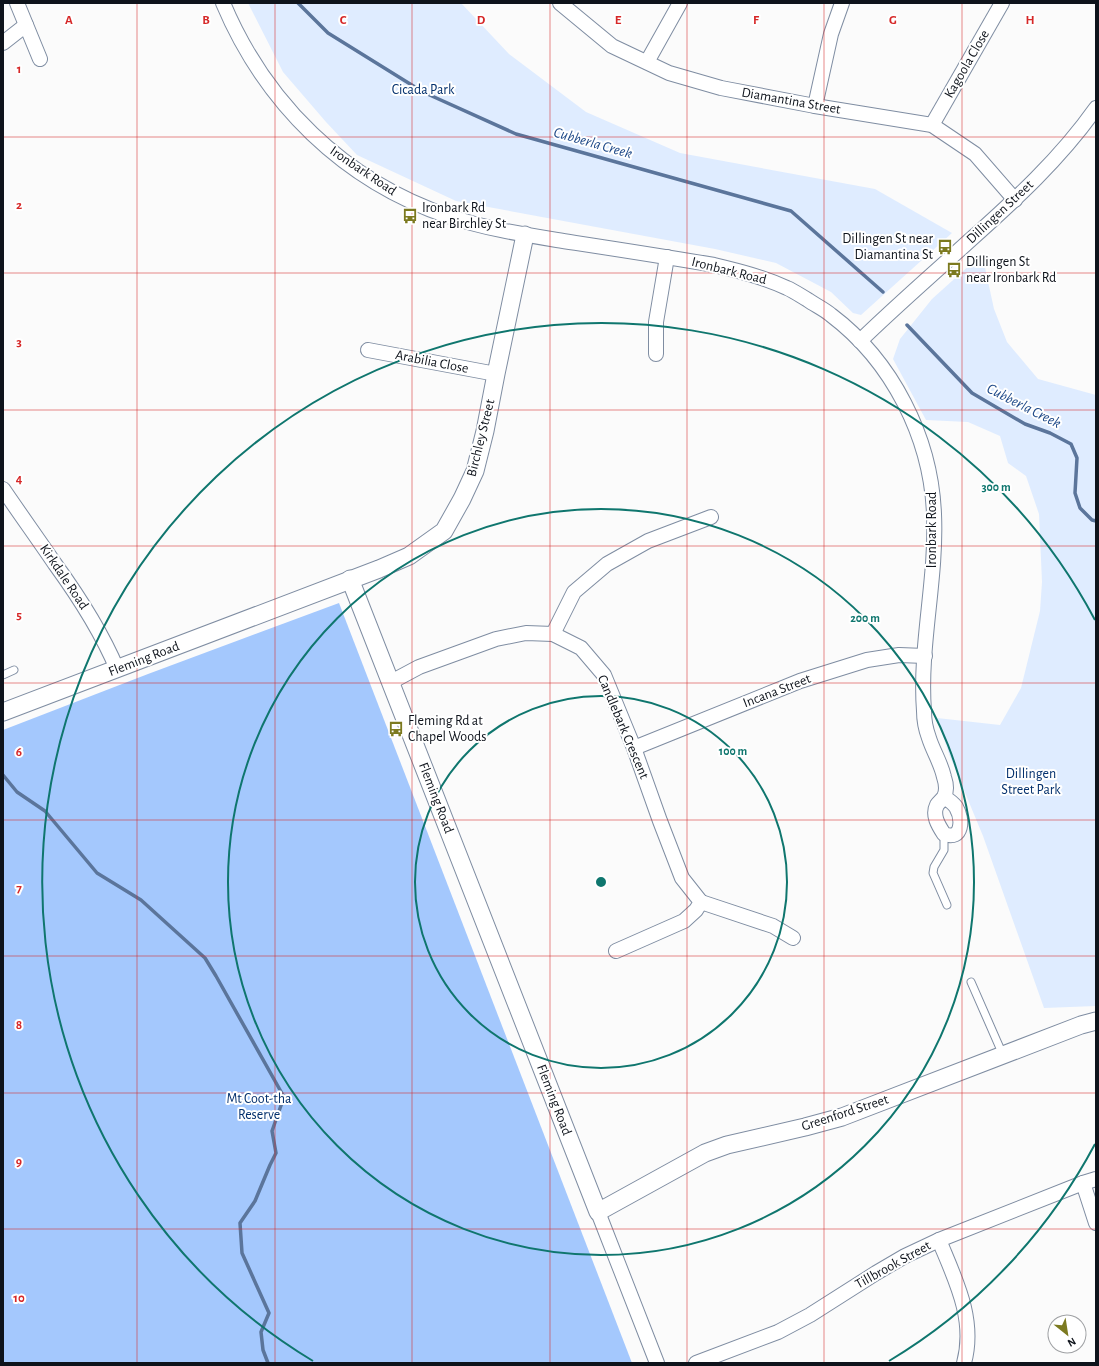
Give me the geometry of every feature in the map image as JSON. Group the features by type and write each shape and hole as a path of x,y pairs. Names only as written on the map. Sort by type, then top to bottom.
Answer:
{"street":[{"path":"17,3 40,59"},
{"name":"Ironbark Road","path":"223,3 240,40 257,69 286,108 304,128 340,158 389,190 424,207 467,222 494,229 714,265 750,274 788,288 831,314 874,356 904,401 925,454 932,485 934,515 932,566 923,692 924,713 929,738 944,775 946,785 944,797 938,804 936,812 936,820 944,834"},
{"name":"Diamantina Street","path":"560,3 612,46 669,73 721,88 815,106 932,125 974,154 1015,200"},
{"path":"647,62 680,3"},
{"path":"815,106 831,34 842,3"},
{"name":"Kagoola Close","path":"932,125 1002,3"},
{"path":"3,43 26,25"},
{"name":"Dillingen Street","path":"860,341 1042,174 1094,114"},
{"name":"Birchley Street","path":"350,579 409,556 444,531 462,499 475,471 485,431 525,235"},
{"path":"656,354 656,322 667,257"},
{"name":"Arabilia Close","path":"368,350 496,374"},
{"name":"Kirkdale Road","path":"3,489 93,620 109,648 117,668"},
{"path":"553,634 574,592 606,564 648,541 711,517"},
{"name":"Fleming Road","path":"3,712 350,579 656,1363"},
{"name":"Candlebark Crescent","path":"391,682 419,667 496,639 526,633 553,634 581,648 604,675 634,748 682,878 701,902"},
{"name":"Incana Street","path":"634,748 800,681 867,660 899,655 925,656"},
{"path":"944,797 956,807 960,824 959,830 955,834 949,836 944,834"},
{"path":"616,951 684,921 696,910 701,902 773,926 793,938"},
{"name":"Greenford Street","path":"598,1212 705,1153 727,1145 842,1117 1081,1025 1096,1021"},
{"name":"Tillbrook Street","path":"696,1363 778,1332 810,1315 899,1259 939,1240 1082,1183 1096,1179"},
{"path":"1082,1183 1096,1223"},
{"path":"939,1240 959,1290 965,1310 966,1353 964,1363"}],"lane":[{"path":"3,675 14,670"},
{"path":"944,834 944,850 934,867 933,873 947,905"},
{"path":"971,982 1003,1055"}],"green space":[{"name":"Cicada Park","path":"248,3 461,3 509,54 586,112 680,153 875,189 952,233 861,315 853,313 831,292 776,263 715,249 456,201 357,155 283,72"},
{"name":"Dillingen Street Park","path":"982,254 994,309 1007,342 1038,379 1096,395 1096,1006 1044,1008 983,836 949,754 937,718 1000,725 1021,688 1040,611 1042,582 1039,514 1026,476 1008,463 1000,436 968,422 926,420 893,359 900,339 932,299"},
{"name":"Mt Coot-tha Reserve","path":"339,603 632,1363 3,1363 3,730"}],"waterway":[{"name":"Cubberla Creek","path":"298,3 328,33 423,92 516,134 791,211 883,292"},
{"name":"Cubberla Creek","path":"907,325 972,393 1025,424 1050,433 1071,444 1077,458 1075,493 1080,508 1092,520 1096,521"},
{"path":"3,775 17,792 45,811 97,873 141,900 205,958 284,1097 272,1131 276,1153 255,1201 240,1223 242,1253 269,1313 261,1332 263,1350 268,1363"}],"place":[{"name":"Ironbark Rd near Birchley St","path":"410,216"},
{"name":"Dillingen St near Diamantina St","path":"945,247"},
{"name":"Dillingen St near Ironbark Rd","path":"954,270"},
{"name":"Fleming Rd at Chapel Woods","path":"396,729"}]}
